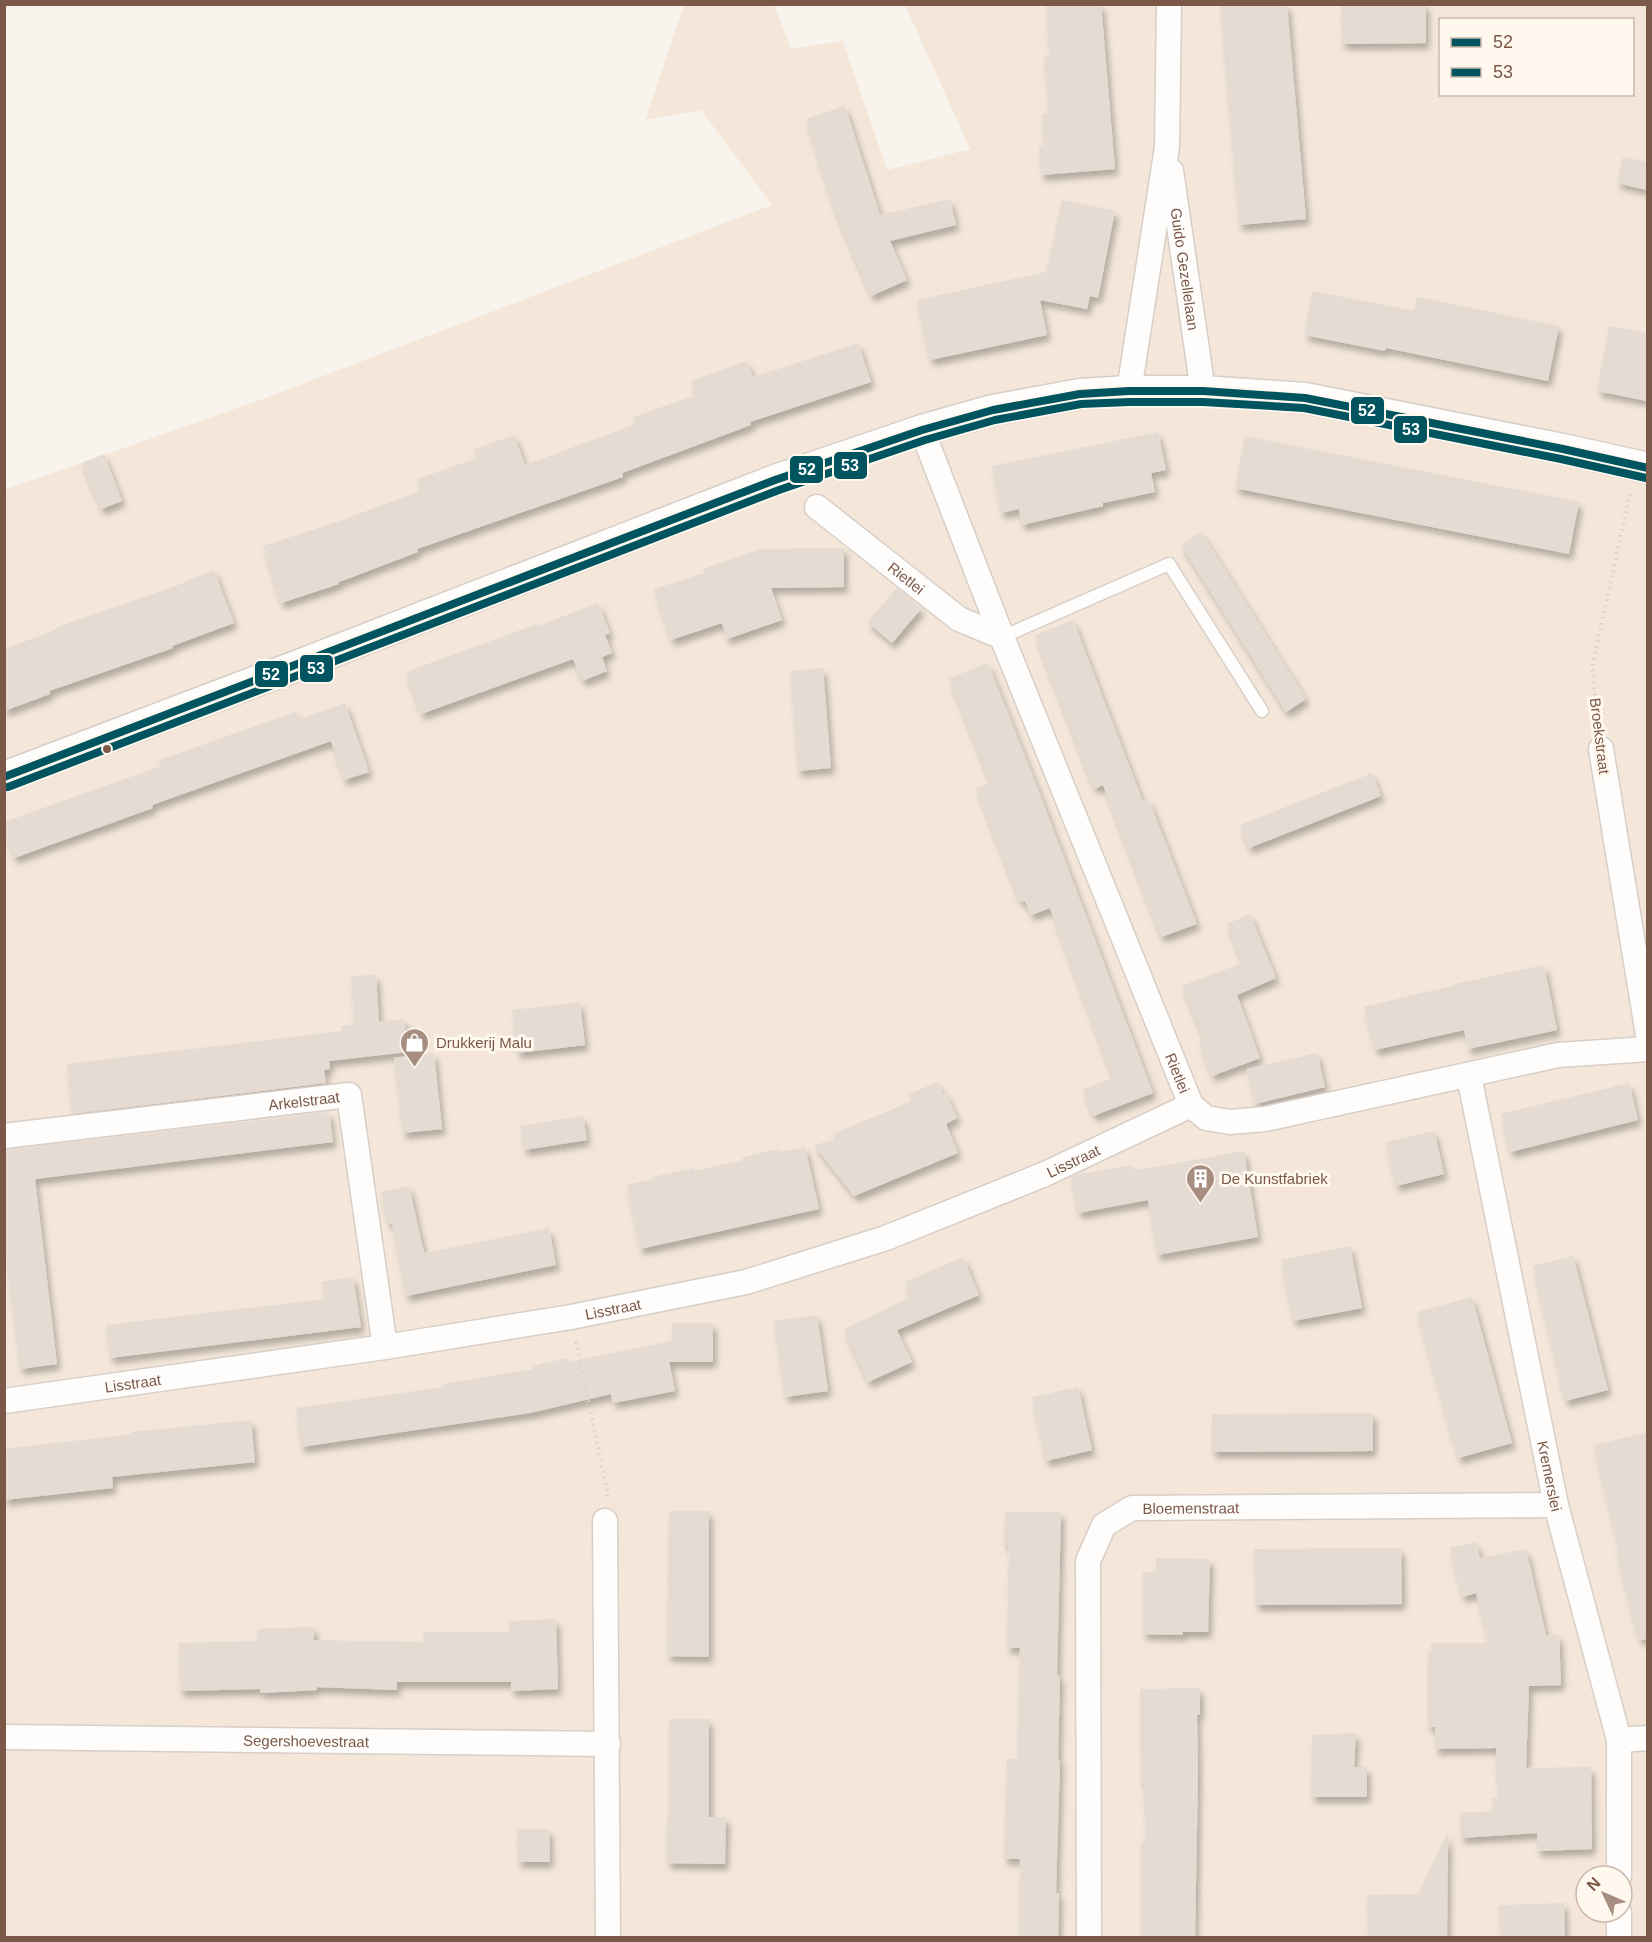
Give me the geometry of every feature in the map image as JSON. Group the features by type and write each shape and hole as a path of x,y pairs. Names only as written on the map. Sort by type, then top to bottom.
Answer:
{"street":[{"name":"Guido Gezellelaan","path":"1129,391 1167,147 1169,4"},
{"name":"Guido Gezellelaan","path":"1167,147 1203,391"},
{"path":"4,777 775,480 922,430 993,410 1080,394 1129,391 1203,391 1305,398 1642,467"},
{"name":"Rietlei","path":"922,430 1002,637 1191,1105 1206,1118 1230,1122 1265,1119 1558,1055 1647,1049"},
{"name":"Rietlei","path":"817,507 959,619 1002,637"},
{"name":"Broekstraat","path":"1601,749 1647,1035"},
{"name":"Kremerslei","path":"1469,1076 1556,1505 1619,1740 1619,1864"},
{"name":"Arkelstraat","path":"4,1136 349,1095 385,1347"},
{"name":"Lisstraat","path":"4,1401 385,1347 571,1317 746,1282 886,1238 1045,1174 1191,1105"},
{"name":"Bloemenstraat","path":"1089,1938 1088,1561 1104,1525 1132,1508 1556,1505"},
{"path":"605,1521 608,1938"},
{"name":"Segershoevestraat","path":"4,1737 608,1744"},
{"path":"1619,1740 1647,1737"}],"lane":[{"path":"1002,637 1169,564 1262,711"}],"path":[{"name":"Broekstraat","path":"1601,749 1592,667 1642,467"},
{"path":"571,1317 608,1496 605,1521"}],"shaded area":[{"path":"684,5 774,5 791,49 843,41 887,170 970,149 905,5 1647,5 1647,1937 5,1937 4,490 260,400 772,205 701,110 645,120"}],"building":[{"path":"1046,4 1101,4 1115,169 1041,175 1039,146 1044,145 1042,114 1049,114 1044,56 1049,56"},
{"path":"1220,4 1287,4 1306,219 1239,225"},
{"path":"1426,4 1426,43 1342,44 1341,5"},
{"path":"845,106 880,215 950,199 956,225 890,241 907,280 871,296 834,208 806,119"},
{"path":"1623,157 1647,162 1647,190 1617,183"},
{"path":"1062,200 1115,211 1098,298 1090,296 1087,309 1040,300 1047,335 930,360 917,300 1046,272"},
{"path":"1312,291 1414,311 1417,297 1559,326 1548,381 1386,348 1385,351 1304,335"},
{"path":"1609,326 1647,333 1647,401 1597,391"},
{"path":"858,343 871,382 750,422 751,425 622,473 623,477 417,549 418,552 339,582 339,584 281,603 263,546 421,491 417,479 477,458 474,449 514,435 525,465 636,424 633,417 697,395 691,381 746,361 753,377"},
{"path":"1158,432 1166,470 1151,473 1155,492 1103,503 1103,506 1022,525 1019,509 1001,513 992,466"},
{"path":"1245,436 1579,502 1569,554 1235,488"},
{"path":"104,454 122,501 101,509 82,463"},
{"path":"1201,532 1306,699 1286,712 1181,545"},
{"path":"844,548 844,587 771,588 782,620 727,639 722,623 671,640 654,589 704,573 703,569 761,549"},
{"path":"214,570 234,623 172,646 173,648 49,691 50,694 4,711 4,649 58,629 57,627 173,587"},
{"path":"897,588 921,609 892,643 867,622"},
{"path":"598,603 610,633 605,635 612,653 602,657 607,671 582,681 573,659 421,714 406,672"},
{"path":"1073,620 1143,802 1149,800 1197,924 1161,937 1103,785 1094,789 1035,635"},
{"path":"988,663 1153,1093 1093,1116 1083,1089 1113,1078 1050,908 1031,915 1025,901 1020,902 976,788 990,782 949,678"},
{"path":"823,668 831,768 798,771 790,671"},
{"path":"345,703 369,772 344,780 331,741 152,805 153,808 14,858 4,831 4,822 161,766 159,760 296,712 298,720"},
{"path":"1372,773 1381,796 1249,848 1240,825"},
{"path":"1250,914 1276,978 1237,995 1260,1058 1212,1076 1199,1042 1204,1040 1182,986 1242,963 1227,924"},
{"path":"1544,965 1557,1030 1468,1049 1464,1030 1375,1050 1364,1007"},
{"path":"376,975 379,1022 404,1019 408,1052 329,1061 330,1069 324,1070 326,1083 72,1114 67,1064 342,1031 342,1026 354,1025 351,976"},
{"path":"580,1002 585,1045 517,1053 512,1010"},
{"path":"434,1053 442,1129 403,1133 394,1058"},
{"path":"1317,1053 1325,1087 1255,1104 1247,1069"},
{"path":"938,1082 943,1094 946,1093 957,1118 946,1124 958,1153 854,1196 814,1145 834,1140 833,1134 912,1101 909,1094"},
{"path":"1629,1083 1638,1120 1510,1152 1501,1114"},
{"path":"329,1112 333,1142 35,1179 57,1364 20,1369 4,1240 4,1150"},
{"path":"583,1116 587,1140 524,1150 520,1126"},
{"path":"1434,1131 1444,1174 1396,1186 1386,1142"},
{"path":"805,1147 819,1209 640,1249 627,1185 693,1168 694,1171 743,1160 743,1157 778,1149 779,1152"},
{"name":"De Kunstfabriek","path":"1244,1151 1258,1237 1157,1255 1148,1200 1078,1213 1071,1177 1076,1175 1131,1165 1132,1171"},
{"path":"409,1186 424,1253 549,1228 556,1265 406,1296 392,1223 388,1224 381,1192"},
{"path":"1350,1246 1362,1308 1293,1321 1281,1260"},
{"path":"1573,1256 1608,1390 1565,1401 1533,1266"},
{"path":"963,1257 979,1295 897,1330 912,1362 868,1382 844,1329 911,1297 905,1282"},
{"path":"353,1277 361,1327 110,1358 106,1325 325,1299 322,1282"},
{"path":"1472,1297 1512,1443 1458,1458 1417,1312"},
{"path":"817,1315 828,1391 785,1397 774,1321"},
{"path":"672,1323 713,1323 713,1362 669,1362 675,1391 613,1403 611,1394 530,1413 301,1447 296,1408 444,1387 443,1384 533,1369 532,1366 566,1358 567,1362 672,1341"},
{"path":"1078,1387 1092,1450 1046,1461 1032,1397"},
{"path":"1373,1413 1373,1451 1212,1452 1212,1414"},
{"path":"251,1420 255,1462 112,1477 113,1488 4,1500 4,1449 132,1434 131,1432"},
{"path":"1647,1432 1647,1639 1639,1640 1616,1549 1619,1548 1594,1445"},
{"path":"669,1511 709,1511 709,1657 667,1656"},
{"path":"1005,1512 1061,1512 1057,1675 1060,1675 1056,1893 1059,1893 1058,1938 1019,1938 1020,1859 1004,1859 1007,1759 1017,1759 1020,1648 1007,1648 1009,1545 1004,1545"},
{"path":"1476,1542 1480,1558 1526,1549 1546,1635 1559,1635 1561,1685 1529,1686 1526,1768 1591,1767 1592,1849 1537,1851 1537,1833 1461,1838 1460,1813 1493,1811 1492,1798 1497,1798 1496,1748 1435,1749 1435,1727 1428,1727 1428,1651 1431,1651 1431,1643 1489,1643 1476,1593 1462,1597 1450,1548"},
{"path":"1401,1548 1402,1604 1255,1605 1254,1549"},
{"path":"1156,1558 1210,1559 1208,1632 1183,1632 1182,1635 1143,1634 1143,1572 1156,1572"},
{"path":"556,1619 558,1689 511,1691 511,1682 397,1682 397,1690 316,1687 317,1690 260,1693 260,1689 180,1691 179,1643 258,1641 257,1629 314,1627 314,1640 423,1642 424,1632 509,1632 509,1621"},
{"path":"1200,1688 1200,1715 1197,1715 1195,1938 1141,1938 1141,1842 1144,1842 1145,1833 1144,1784 1141,1784 1140,1689"},
{"path":"669,1719 709,1719 709,1817 726,1817 725,1864 667,1863"},
{"path":"1356,1733 1354,1767 1367,1767 1367,1797 1311,1797 1312,1735"},
{"path":"517,1829 549,1829 550,1862 518,1862"},
{"path":"1448,1832 1447,1938 1368,1938 1367,1895 1418,1894"},
{"path":"1564,1903 1565,1938 1500,1938 1499,1905"}],"transit line":[{"name":"52","path":"4,777 775,480 922,430 993,410 1080,394 1129,391 1203,391 1305,398 1648,468"},
{"name":"53","path":"8,787 779,490 925,440 995,420 1081,404 1129,402 1203,402 1304,408 1646,478"}],"place":[{"name":"Drukkerij Malu","path":"415,1068"},
{"name":"De Kunstfabriek","path":"1200,1204"}]}
